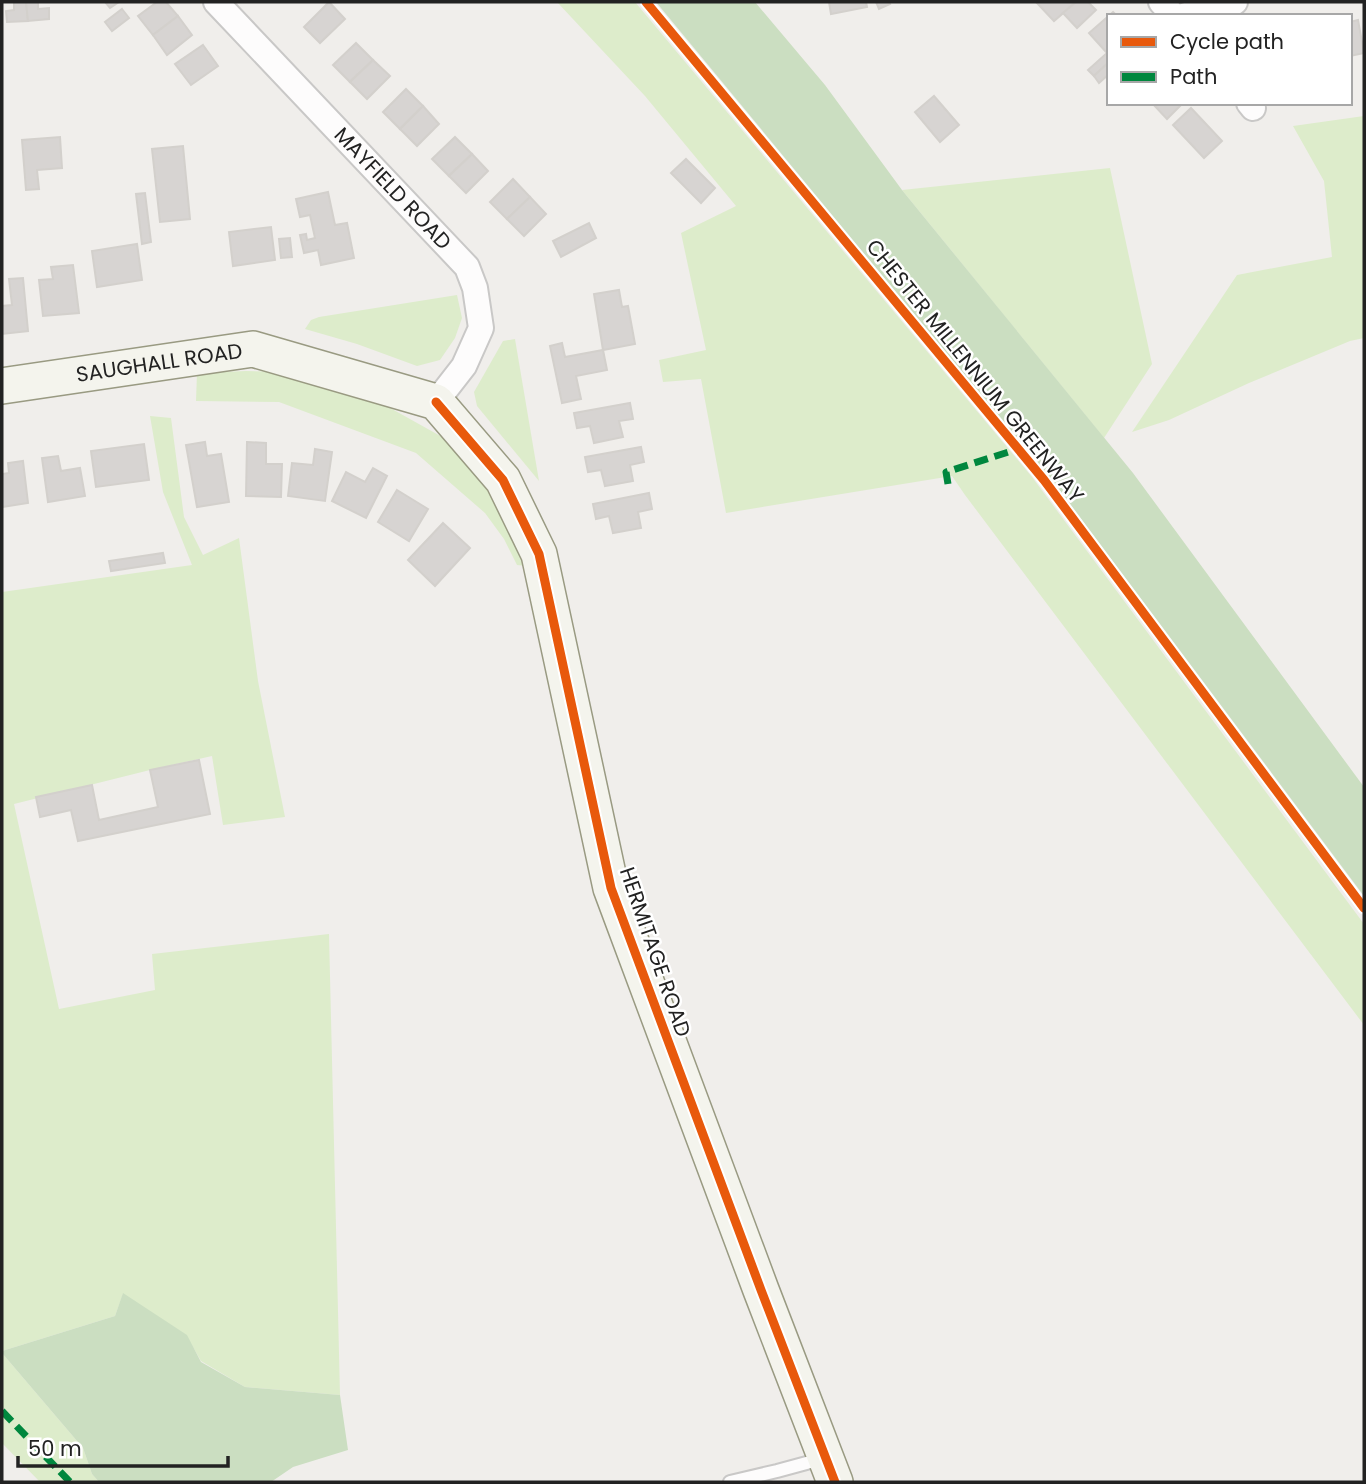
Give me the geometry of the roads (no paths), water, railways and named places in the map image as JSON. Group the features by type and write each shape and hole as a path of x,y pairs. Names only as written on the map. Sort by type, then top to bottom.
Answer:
{"street":[{"name":"MAYFIELD ROAD","path":"216,2 467,267 475,288 481,328 464,366 436,402"},
{"path":"1190,14 1235,2"},
{"name":"SAUGHALL ROAD","path":"2,386 253,349 436,402"},
{"name":"HERMITAGE ROAD","path":"436,402 503,480 539,554 611,887 830,1470"}],"lane":[{"path":"730,1482 778,1471 830,1470"}]}
